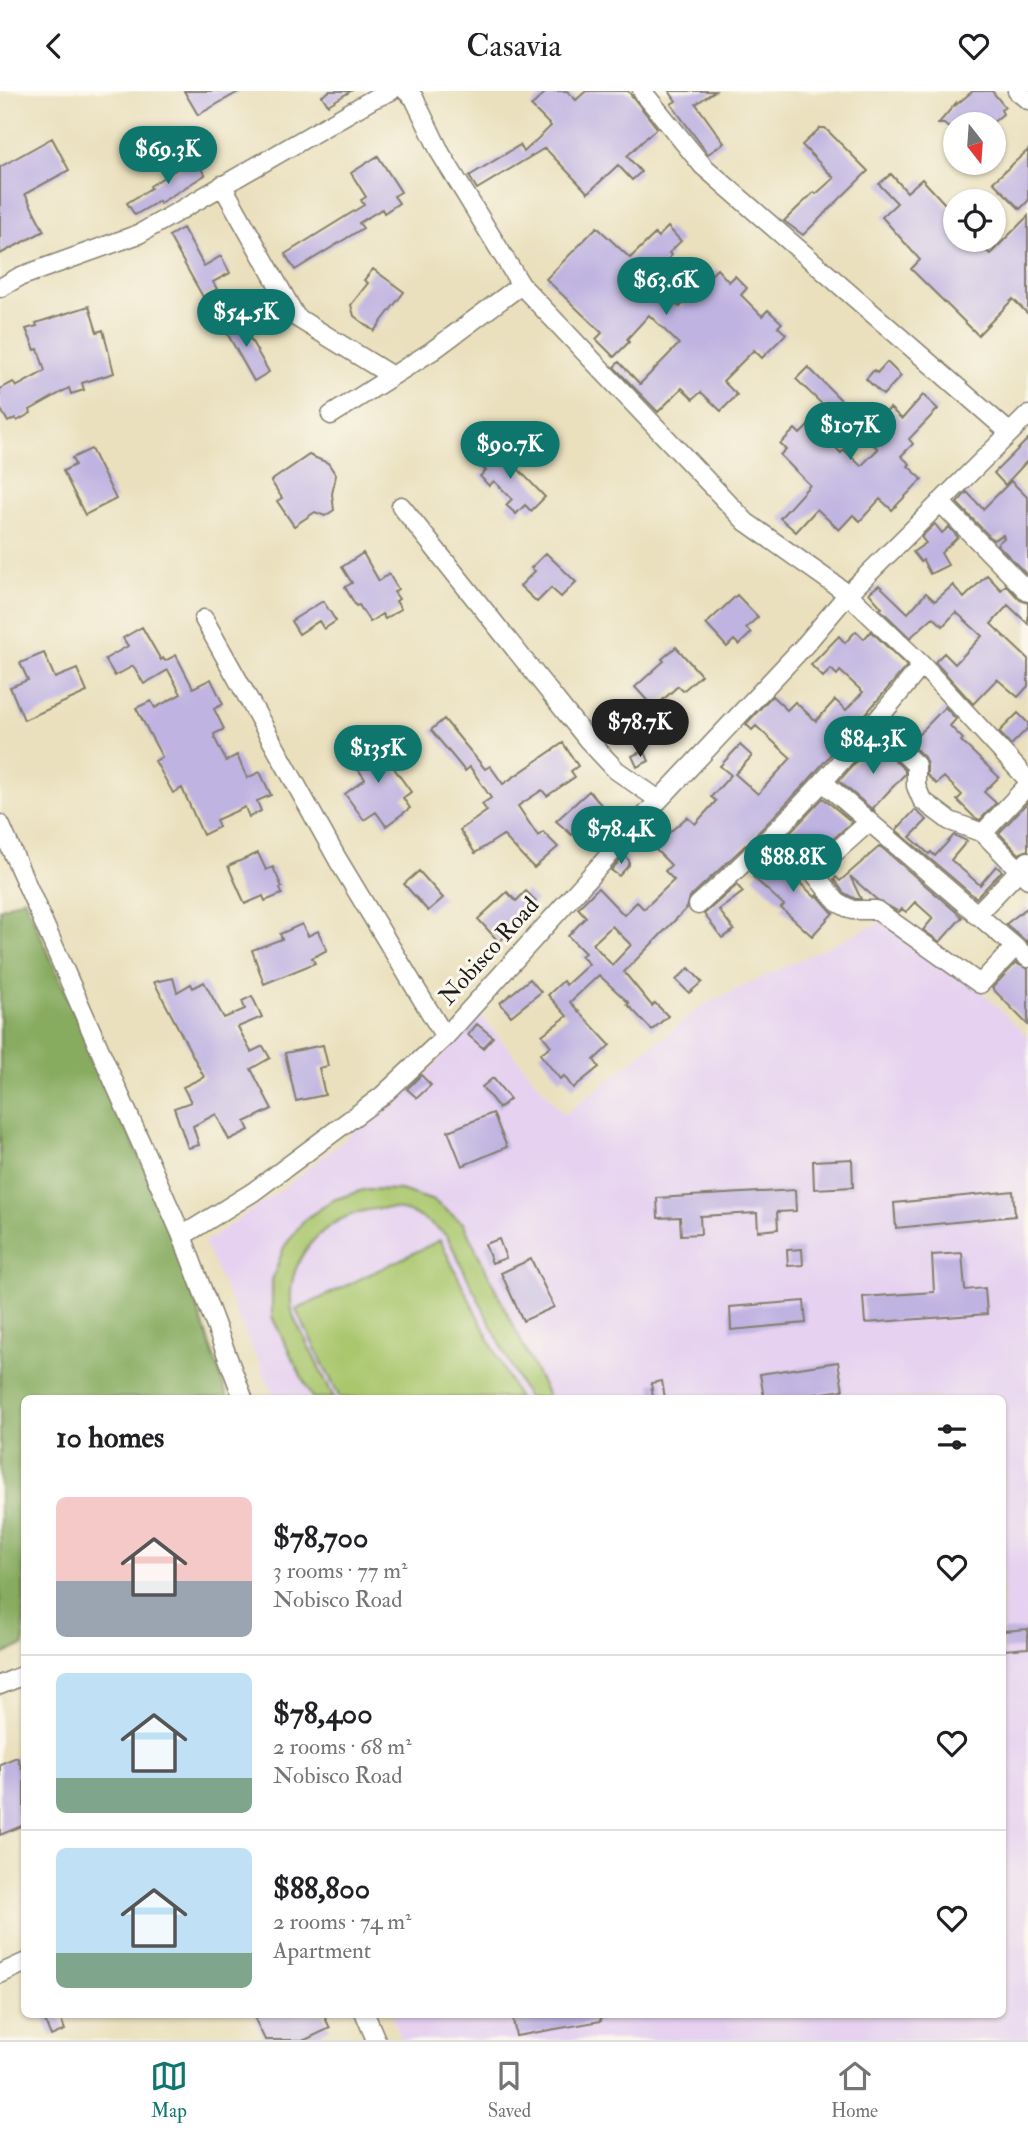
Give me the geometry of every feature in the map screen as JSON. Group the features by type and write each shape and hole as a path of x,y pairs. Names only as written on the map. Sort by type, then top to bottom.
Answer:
{"street":[{"path":"0,288 19,277 139,234 391,91"},
{"path":"406,91 414,98 441,154 522,285 746,522 848,594 922,665 1028,782 983,832"},
{"path":"642,91 703,166 1010,433"},
{"path":"1017,91 1028,100"},
{"path":"222,185 296,317 392,376"},
{"path":"331,415 432,351 522,285"},
{"name":"Nobisco Road","path":"182,1236 253,1192 371,1104 445,1037 659,800 805,645 848,594 1028,415"},
{"path":"940,502 1028,591"},
{"path":"401,506 587,739 616,770 659,800"},
{"path":"204,619 338,860 445,1037"},
{"path":"698,905 823,782 874,725 922,665"},
{"path":"874,725 916,765 916,786 922,800 950,821 983,832 1025,870 976,915"},
{"path":"773,834 813,872 837,902 852,910 876,910 980,984 1022,952 823,782"},
{"path":"813,872 869,822"},
{"path":"0,824 182,1236 242,1395"},
{"path":"0,1685 21,1676"},
{"path":"0,1974 21,1964"},
{"path":"367,2018 376,2040"}],"shaded area":[{"path":"883,921 975,985 1028,1037 1028,2040 401,2040 393,2018 1006,2018 1006,1395 274,1395 204,1243 282,1189 429,1072 480,1014 564,1115 705,1004"}],"green space":[{"path":"24,898 169,1225 227,1395 21,1395 21,1646 0,1656 0,909"},
{"path":"366,1189 401,1190 434,1201 463,1223 548,1395 526,1395 447,1236 416,1215 395,1209 374,1209 353,1214 318,1235 305,1251 296,1269 291,1289 293,1314 333,1395 311,1395 272,1317 272,1280 284,1247 304,1220 333,1200"},
{"path":"440,1240 517,1395 338,1395 296,1310"}],"building":[{"path":"184,91 240,91 198,115"},
{"path":"330,91 351,91 328,105 322,96"},
{"path":"547,91 567,91 576,100 586,91 628,91 657,128 627,156 641,172 632,180 618,165 588,193 545,148 477,189 469,176 520,145 524,152 551,126 531,106"},
{"path":"669,91 715,91 696,104 724,143 708,154 671,104 676,101"},
{"path":"973,91 992,91 1005,107 1002,112 948,112"},
{"path":"820,128 825,128 868,171 803,235 784,221 814,192 816,194 834,178 802,145"},
{"path":"52,138 69,170 25,194 44,231 0,254 0,167"},
{"path":"1028,150 1028,201 1020,209 1006,195 1006,189 1000,189 993,182 1001,175 1006,175 1006,170"},
{"path":"378,156 401,192 394,196 399,203 384,213 382,209 359,223 363,228 295,270 285,254 364,205 361,200 366,197 351,173"},
{"path":"194,158 205,175 135,215 127,203"},
{"path":"891,174 907,192 922,179 943,202 943,252 1006,252 1006,238 1028,216 1028,314 1013,299 978,335 911,269 920,260 882,217 897,203 879,184"},
{"path":"597,227 630,258 655,234 658,237 668,227 681,241 669,253 672,255 648,280 668,300 670,298 680,307 717,269 729,282 735,276 747,288 741,295 762,316 768,310 782,323 778,327 786,334 762,358 754,350 723,381 737,395 721,411 701,392 693,399 682,388 658,412 614,367 619,362 640,384 679,344 649,315 614,357 596,339 602,333 546,279"},
{"path":"183,228 204,266 221,256 230,273 213,282 217,289 203,297 169,236"},
{"path":"373,269 404,292 374,331 354,316 351,305 368,283 364,280"},
{"path":"89,306 97,332 103,330 114,373 82,383 84,390 71,394 69,388 30,410 31,413 17,421 15,418 8,422 0,408 0,389 13,382 16,387 45,371 38,349 35,350 26,329 37,326 36,323"},
{"path":"238,317 269,372 254,381 223,326"},
{"path":"887,362 901,376 883,395 866,379 874,370 877,373"},
{"path":"808,367 849,408 822,435 841,453 844,450 861,466 878,449 864,436 890,408 902,419 923,395 938,409 909,439 913,444 901,456 922,479 892,510 880,499 860,521 853,515 839,530 817,509 796,532 780,518 810,485 780,455 786,449 780,444 795,429 800,434 826,408 796,379"},
{"path":"1028,439 1028,460 1005,485 994,473"},
{"path":"496,446 545,497 531,511 525,505 516,514 506,505 512,499 494,481 489,486 480,476 486,471 479,464"},
{"path":"91,449 116,499 85,515 63,471 75,465 72,458"},
{"path":"309,455 328,463 336,475 332,494 334,510 325,516 315,512 294,526 277,501 282,498 271,481"},
{"path":"1011,481 1028,498 1028,576 997,544 1004,538 1003,535 993,540 957,503 967,492 983,509"},
{"path":"935,524 942,533 949,527 958,537 941,553 948,565 930,574 923,560 921,562 913,552 926,543 921,537"},
{"path":"363,553 379,581 389,574 398,589 394,592 401,609 385,619 382,614 370,622 345,587 352,583 342,567"},
{"path":"546,553 576,582 561,597 551,588 537,602 520,586 535,571 531,568"},
{"path":"987,575 1001,590 1006,585 1020,600 1028,603 1028,624 1008,605 991,624 1028,659 1028,686 1018,697 997,679 973,704 935,662 944,653 955,664 982,636 956,612 943,626 933,617 910,638 880,609 882,608 869,593 879,585 908,613 926,593 935,601 953,585 964,598"},
{"path":"737,595 758,617 746,628 751,633 739,645 734,640 727,647 706,624"},
{"path":"323,601 336,621 324,629 319,621 299,634 291,621"},
{"path":"142,627 161,660 163,658 165,661 176,655 193,688 211,679 223,704 214,709 224,729 214,734 215,739 226,761 237,755 247,778 260,772 271,795 257,801 261,811 249,817 245,807 216,820 219,827 203,835 182,788 173,793 155,761 162,757 136,708 151,701 155,708 181,694 168,670 144,684 133,666 115,676 105,659 128,646 123,638"},
{"path":"856,631 864,639 871,631 907,666 807,782 750,841 690,897 687,908 624,972 652,1006 655,1003 668,1016 652,1030 627,1004 629,1003 599,975 570,1002 610,1045 594,1060 599,1067 573,1088 564,1076 560,1079 540,1054 551,1046 542,1035 567,1016 548,995 563,981 566,985 589,964 581,956 585,953 568,936 586,917 578,908 598,888 624,915 637,902 644,909 674,880 665,871 671,865 653,847 687,817 695,824 716,801 711,797 731,775 720,766 740,745 752,756 735,774 758,794 791,758 756,726 752,730 746,724 772,696 787,710 795,702 816,721 835,700 846,710 863,692 840,671 837,675 831,669 823,677 811,665 839,636 845,643","holes":["612,926 631,945 612,965 593,944"]},
{"path":"676,647 701,675 683,691 678,686 654,708 635,687"},
{"path":"44,653 55,678 77,669 87,692 24,720 10,687 28,680 20,663"},
{"path":"945,707 956,719 950,726 963,739 961,741 999,777 984,792 996,803 980,820 957,800 962,795 944,777 936,784 927,775 924,757 889,723 894,717 900,722 903,719 918,735"},
{"path":"1018,713 1028,723 1028,728 1011,745 999,732"},
{"path":"444,719 485,769 490,766 503,784 563,743 578,766 571,771 575,777 547,796 542,790 518,806 538,836 543,832 558,847 534,868 503,835 475,853 460,830 487,811 482,804 491,798 470,767 465,771 431,730"},
{"path":"377,738 389,755 386,757 411,792 403,798 410,808 386,826 376,812 364,820 345,794 365,779 350,758"},
{"path":"874,741 905,770 905,774 873,808 875,812 839,781"},
{"path":"645,752 649,761 637,767 632,756"},
{"path":"589,791 604,808 572,835 556,821"},
{"path":"823,798 852,822 813,857 789,834"},
{"path":"1028,802 1028,850 1019,854 999,833"},
{"path":"915,810 927,820 910,837 929,854 931,852 935,856 954,835 967,841 951,860 980,885 996,866 1002,871 976,898 896,830"},
{"path":"880,846 962,917 940,942 923,930 933,918 915,902 906,912 902,909 899,912 876,899 850,876 861,899 844,893 834,879 836,877 840,881"},
{"path":"776,852 802,877 798,881 815,897 817,895 833,913 812,936 781,908 784,905 753,877"},
{"path":"258,853 266,870 273,867 282,887 282,894 265,901 263,896 245,904 228,866"},
{"path":"624,856 629,860 629,865 619,876 611,870"},
{"path":"419,871 443,898 428,911 404,884"},
{"path":"737,885 743,892 719,910 734,930 722,938 704,914"},
{"path":"526,891 536,901 513,923 516,926 499,942 478,919 507,892 516,901"},
{"path":"1028,907 1028,943 1006,924"},
{"path":"302,924 308,936 318,931 327,950 312,958 315,963 264,984 252,950 282,939 280,934"},
{"path":"1016,963 1028,969 1028,1025 992,988"},
{"path":"689,968 702,982 689,993 676,980"},
{"path":"173,978 177,992 191,984 193,988 204,982 224,1018 245,1009 242,1001 252,996 262,1017 238,1027 251,1052 263,1046 270,1058 251,1069 272,1109 245,1122 249,1130 229,1140 216,1114 193,1126 199,1145 188,1148 174,1108 191,1102 183,1087 204,1077 154,982"},
{"path":"530,979 541,992 511,1016 500,1003"},
{"path":"477,1024 493,1037 483,1048 468,1035"},
{"path":"323,1045 328,1066 319,1068 325,1095 296,1101 285,1053"},
{"path":"421,1075 431,1085 417,1098 407,1089"},
{"path":"493,1078 510,1099 499,1108 482,1087"},
{"path":"493,1113 507,1147 462,1166 448,1131"},
{"path":"852,1159 853,1187 814,1189 813,1161"},
{"path":"795,1190 796,1211 777,1212 778,1229 758,1231 757,1213 700,1216 701,1234 681,1235 680,1217 658,1218 657,1198"},
{"path":"1013,1191 1015,1216 896,1228 894,1203"},
{"path":"499,1239 506,1258 492,1263 485,1244"},
{"path":"802,1249 803,1265 788,1266 787,1250"},
{"path":"962,1253 965,1290 985,1288 987,1314 865,1323 863,1297 934,1292 932,1255"},
{"path":"531,1259 554,1307 523,1321 501,1273"},
{"path":"804,1301 806,1323 731,1330 730,1307"},
{"path":"838,1362 843,1390 809,1395 764,1395 760,1374"},
{"path":"662,1381 664,1395 653,1395 651,1383"},
{"path":"1028,1629 1028,1648 1006,1650 1006,1631"},
{"path":"17,1757 21,1767 21,1826 0,1835 0,1764"},
{"path":"44,2018 60,2018 65,2030 51,2036"},
{"path":"325,2018 330,2028 305,2040 265,2040 255,2019"},
{"path":"513,2018 601,2018 601,2021 516,2036"}]}
